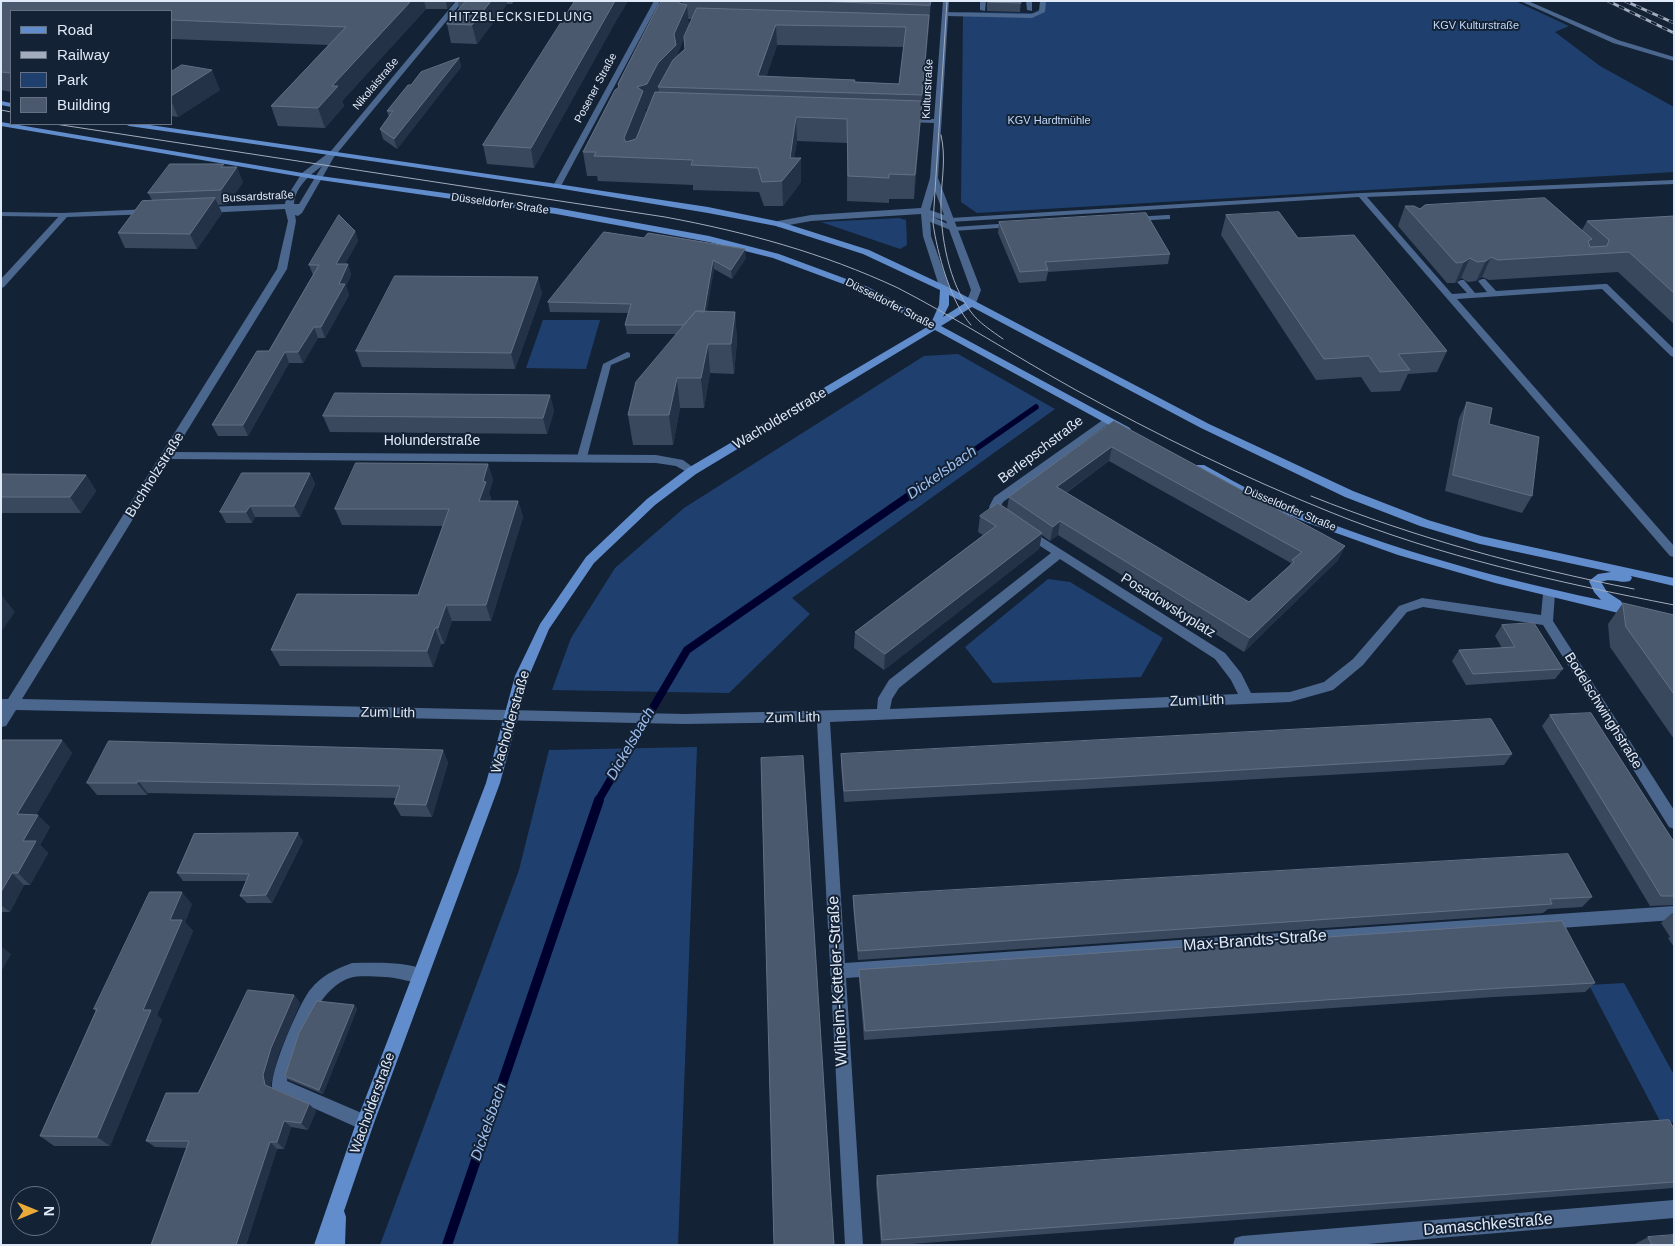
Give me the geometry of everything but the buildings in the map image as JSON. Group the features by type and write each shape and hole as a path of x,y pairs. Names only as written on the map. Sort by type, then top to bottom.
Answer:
{"main road":[{"name":"Düsseldorfer Straße","path":"1,124 320,178 556,212 709,239 776,256 854,284 1134,434"},
{"name":"Düsseldorfer Straße","path":"136,125 557,186 708,210 778,224 866,252 945,289 1213,430 1349,494 1424,523 1480,540 1669,581"},
{"path":"934,326 944,305 945,289"},
{"name":"Wacholderstraße","path":"323,1245 365,1123 420,974 494,783 522,676 544,627 590,560 651,502 692,471 902,347 971,303"},
{"name":"Düsseldorfer Straße","path":"1186,461 1266,502 1371,542 1548,594 1648,614"},
{"path":"1630,611 1604,597 1597,589 1595,581 1599,577 1612,576 1669,581"},
{"name":"Wacholderstraße","path":"336,1245 338,1202"}],"street":[{"name":"Nikolaistraße","path":"305,175 334,153 460,1"},
{"name":"Posener Straße","path":"557,186 597,109 649,22 656,1"},
{"name":"Kulturstraße","path":"945,289 926,236 926,214 934,181 946,1"},
{"path":"934,31 943,31"},
{"path":"597,109 607,109"},
{"path":"899,120 938,121"},
{"name":"Buchholzstraße","path":"1,722 7,704 168,454 282,269 292,221 334,153"},
{"path":"289,207 290,198 305,175"},
{"name":"Kulturstraße","path":"934,181 976,290 971,303"},
{"name":"Bussardstraße","path":"193,211 302,206"},
{"name":"Buchholzstraße","path":"289,207 292,221"},
{"path":"1,285 65,215 164,212"},
{"name":"Düsseldorfer Straße","path":"778,224 811,218 926,214 951,224"},
{"name":"Berlepschstraße","path":"995,507 998,500 1107,420"},
{"name":"Holunderstraße","path":"168,454 656,459 679,463 692,471"},
{"name":"Posadowskyplatz","path":"995,507 1014,524 1058,554 1220,656 1236,676 1247,698"},
{"path":"883,714 885,698 894,684 1058,554"},
{"path":"1547,620 1548,594"},
{"name":"Zum Lith","path":"7,704 685,719 823,717 1290,697 1328,686 1358,662 1403,609 1422,602 1547,620"},
{"name":"Bodelschwinghstraße","path":"1547,620 1674,823"},
{"name":"Wilhelm-Ketteler-Straße","path":"823,717 854,1245"},
{"name":"Max-Brandts-Straße","path":"837,971 1674,913"},
{"name":"Damaschkestraße","path":"1242,1245 1674,1210"}],"lane":[{"path":"983,1 983,10"},
{"path":"1029,1 1030,10"},
{"path":"945,14 1032,16 1042,12 1043,1"},
{"path":"1523,1 1616,43 1644,53 1674,59"},
{"path":"951,224 1361,195 1674,182"},
{"path":"1511,189 1519,197"},
{"path":"1361,195 1674,554"},
{"path":"1,214 65,215"},
{"path":"1128,219 1168,217"},
{"path":"951,224 1021,225"},
{"path":"1482,281 1494,294"},
{"path":"1461,282 1473,296"},
{"path":"1450,297 1604,286 1674,354"},
{"path":"582,457 607,364 627,355"},
{"path":"365,1123 278,1085 284,1060 314,996 332,978 352,970 389,970 420,974"}],"green space":[{"name":"KGV Hardtmühle","path":"1041,1 1515,1 1569,26 1555,32 1600,66 1674,107 1674,172 977,213 961,202 963,12 1034,13 1041,8"},
{"path":"899,218 906,220 907,245 900,249 821,222"},
{"path":"543,320 600,320 586,369 526,368"},
{"path":"958,354 1055,409 792,598 810,614 729,693 552,690 571,638 615,568 684,508 924,356"},
{"path":"1048,579 1070,582 1163,638 1141,677 993,683 965,647"},
{"path":"697,747 678,1245 380,1245 519,870 549,750"},
{"path":"1624,983 1674,1075 1674,1122 1661,1123 1589,985"}],"waterway":[{"name":"Dickelsbach","path":"960,460 1036,407"},
{"name":"Dickelsbach","path":"598,801 687,650 962,459"},
{"name":"Dickelsbach","path":"447,1245 599,800"}],"tram line":[{"path":"947,1 933,223 938,248 951,291 971,325"},
{"path":"1,110 10,112"},
{"path":"62,125 665,217 784,245 841,264 898,288 1137,423 1200,455 1297,499 1372,528 1457,555 1586,587 1674,605"},
{"path":"941,135 943,159 941,213 947,258 957,287 971,312 1003,339"},
{"path":"1311,496 1390,525 1470,550 1551,571 1634,589"}],"railway":[{"path":"1608,1 1674,33"},
{"path":"1625,1 1674,23"}],"district":[{"name":"HITZBLECKSIEDLUNG","path":"521,18"}],"park label":[{"name":"KGV Kulturstraße","path":"1476,26"}]}
